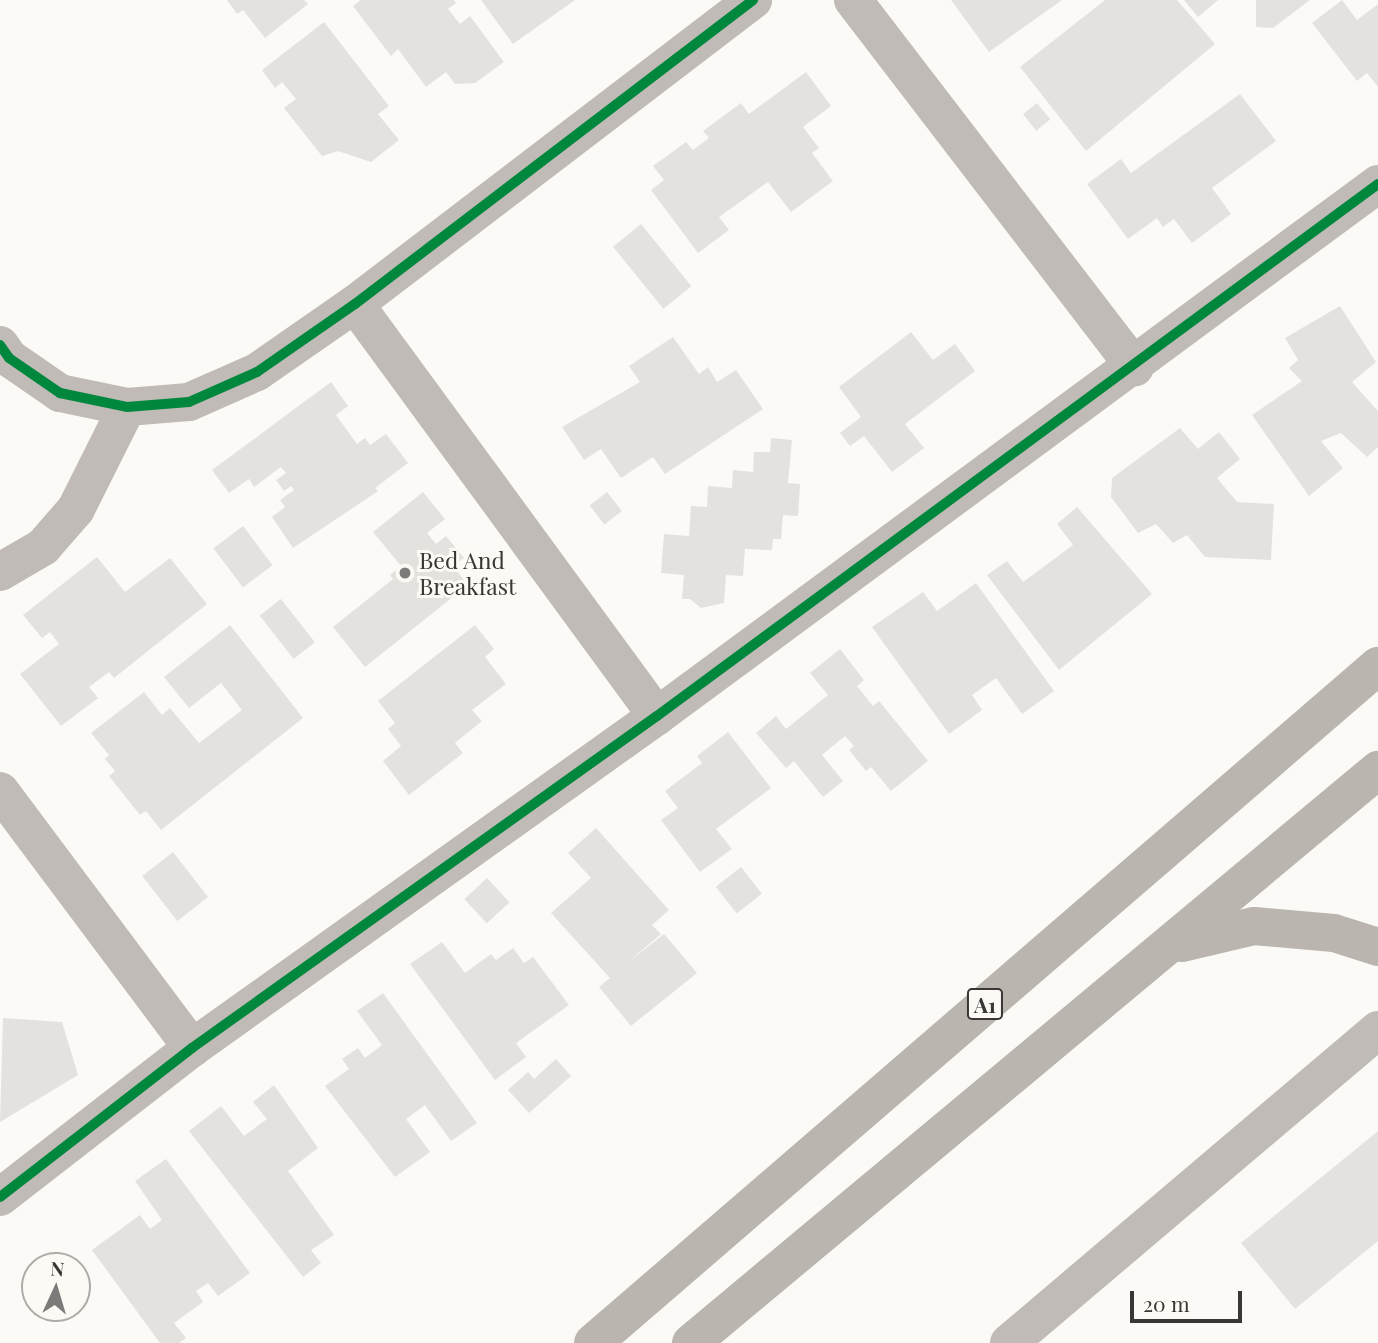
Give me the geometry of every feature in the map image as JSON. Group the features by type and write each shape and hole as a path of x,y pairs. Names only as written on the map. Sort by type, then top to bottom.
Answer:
{"highway":[{"name":"A1","path":"593,1343 1378,666"},
{"path":"691,1343 1378,770"},
{"path":"1169,947 1215,932 1254,926 1334,933 1378,947"}],"street":[{"path":"0,345 9,358 60,393 127,408 188,402 257,372 355,304 752,0"},
{"path":"853,0 1135,367"},
{"path":"0,1197 192,1048 657,716 1135,367 1378,184"},
{"path":"355,304 657,716"},
{"path":"0,572 43,548 76,509 127,408"},
{"path":"0,791 192,1048"},
{"path":"1009,1343 1378,1030"}],"building":[{"path":"227,0 304,0 308,4 265,38 243,10 237,14"},
{"path":"361,0 454,0 456,3 448,9 460,24 470,16 504,62 475,83 455,84 446,72 426,87 398,49 391,56 353,6"},
{"path":"481,0 575,0 513,44"},
{"path":"951,0 1062,0 989,52"},
{"path":"1105,0 1177,0 1215,44 1086,151 1020,67"},
{"path":"1184,0 1218,0 1198,17"},
{"path":"1256,0 1310,0 1273,28 1256,27"},
{"path":"1342,0 1357,20 1378,4 1378,87 1367,73 1357,81 1312,23"},
{"path":"324,22 389,106 378,114 399,140 371,162 338,151 322,156 284,108 296,99 282,82 275,88 262,70"},
{"path":"806,72 831,106 803,127 819,148 812,153 833,181 791,212 768,182 719,217 729,230 698,253 651,190 664,180 653,166 686,142 693,150 709,138 703,131 741,103 749,114"},
{"path":"1240,94 1276,141 1212,188 1231,214 1192,243 1174,219 1163,227 1157,218 1128,239 1087,184 1121,159 1131,173"},
{"path":"1037,103 1050,119 1036,131 1023,114"},
{"path":"641,224 691,286 663,309 613,247"},
{"path":"1340,306 1376,362 1352,382 1378,411 1378,447 1367,457 1341,433 1321,441 1343,468 1309,496 1252,415 1302,381 1289,368 1298,360 1285,338"},
{"path":"911,332 933,360 955,344 975,371 905,424 924,448 892,472 864,436 850,446 840,433 861,417 839,387"},
{"path":"673,337 699,374 708,367 717,382 736,370 763,409 665,474 653,457 621,478 601,449 584,460 562,427 640,382 629,366"},
{"path":"331,382 348,406 336,415 357,444 365,438 370,445 386,434 408,463 375,488 378,491 293,548 272,517 285,507 280,500 294,490 291,486 284,491 276,480 286,473 281,467 254,487 249,479 229,493 212,470"},
{"path":"1180,428 1198,449 1219,432 1240,459 1217,478 1237,502 1274,504 1271,560 1205,557 1187,535 1173,543 1156,524 1138,533 1111,497 1112,478"},
{"path":"771,438 792,440 788,483 800,484 798,516 783,515 781,539 773,539 772,550 745,549 743,576 726,575 724,603 701,608 690,599 682,599 684,575 661,573 664,534 689,536 691,506 707,507 708,486 732,488 733,470 753,472 754,452 770,452"},
{"path":"423,492 445,519 427,533 436,544 446,536 464,558 453,566 468,585 365,667 333,627 393,579 390,575 401,566 373,532"},
{"path":"607,492 622,511 604,524 590,506"},
{"path":"1077,507 1152,594 1059,670 987,575 1007,561 1023,582 1073,545 1057,524"},
{"path":"243,526 272,565 243,587 213,548"},
{"path":"97,557 125,592 170,558 207,604 114,678 109,672 89,687 98,698 61,726 20,674 59,644 50,632 42,638 23,615"},
{"path":"976,583 1054,691 1022,714 996,678 972,695 982,710 949,734 872,627 923,592 937,611"},
{"path":"281,599 315,642 294,659 260,616"},
{"path":"230,625 303,718 161,830 146,811 140,815 109,776 115,771 105,759 109,755 91,733 144,692 162,715 170,708 199,743 242,710 221,683 189,708 164,677"},
{"path":"475,625 494,649 485,657 506,684 472,710 482,721 455,743 463,753 409,795 383,761 401,746 388,729 395,723 378,701"},
{"path":"840,649 864,680 857,686 873,706 879,701 928,761 891,791 871,767 866,771 849,750 854,746 845,736 822,755 843,781 823,797 794,761 786,768 756,733 776,716 786,729 828,695 810,673"},
{"path":"728,732 771,788 716,829 732,849 700,872 661,820 678,808 665,791 702,763 697,756"},
{"path":"596,828 669,910 652,925 661,934 627,963 664,934 697,973 631,1026 599,987 610,978 551,913 591,878 568,853"},
{"path":"173,852 208,897 177,921 142,876"},
{"path":"741,867 762,894 737,913 716,887"},
{"path":"487,878 510,902 487,923 464,899"},
{"path":"442,942 465,973 491,954 496,960 513,948 524,963 533,957 569,1005 516,1043 526,1057 495,1080 410,964"},
{"path":"383,993 477,1123 451,1141 425,1105 406,1119 430,1152 395,1177 325,1086 349,1069 342,1059 358,1048 365,1058 382,1045 357,1011"},
{"path":"3,1018 62,1022 78,1075 0,1122"},
{"path":"556,1059 571,1076 529,1113 508,1090 528,1072 534,1079"},
{"path":"274,1085 318,1148 288,1171 334,1235 311,1250 321,1263 303,1277 189,1131 221,1106 244,1136 267,1119 253,1102"},
{"path":"1378,1131 1378,1241 1295,1309 1241,1243"},
{"path":"166,1159 250,1273 218,1296 208,1283 196,1291 203,1302 174,1323 186,1338 179,1343 160,1343 92,1250 140,1215 150,1229 162,1220 135,1181"}],"cycle path":[{"path":"0,345 9,358 60,393 127,407 189,402 257,372 355,304 753,0"},
{"path":"0,1197 192,1048 657,716 1378,184"}],"place":[{"name":"Bed And Breakfast","path":"405,573"}]}
